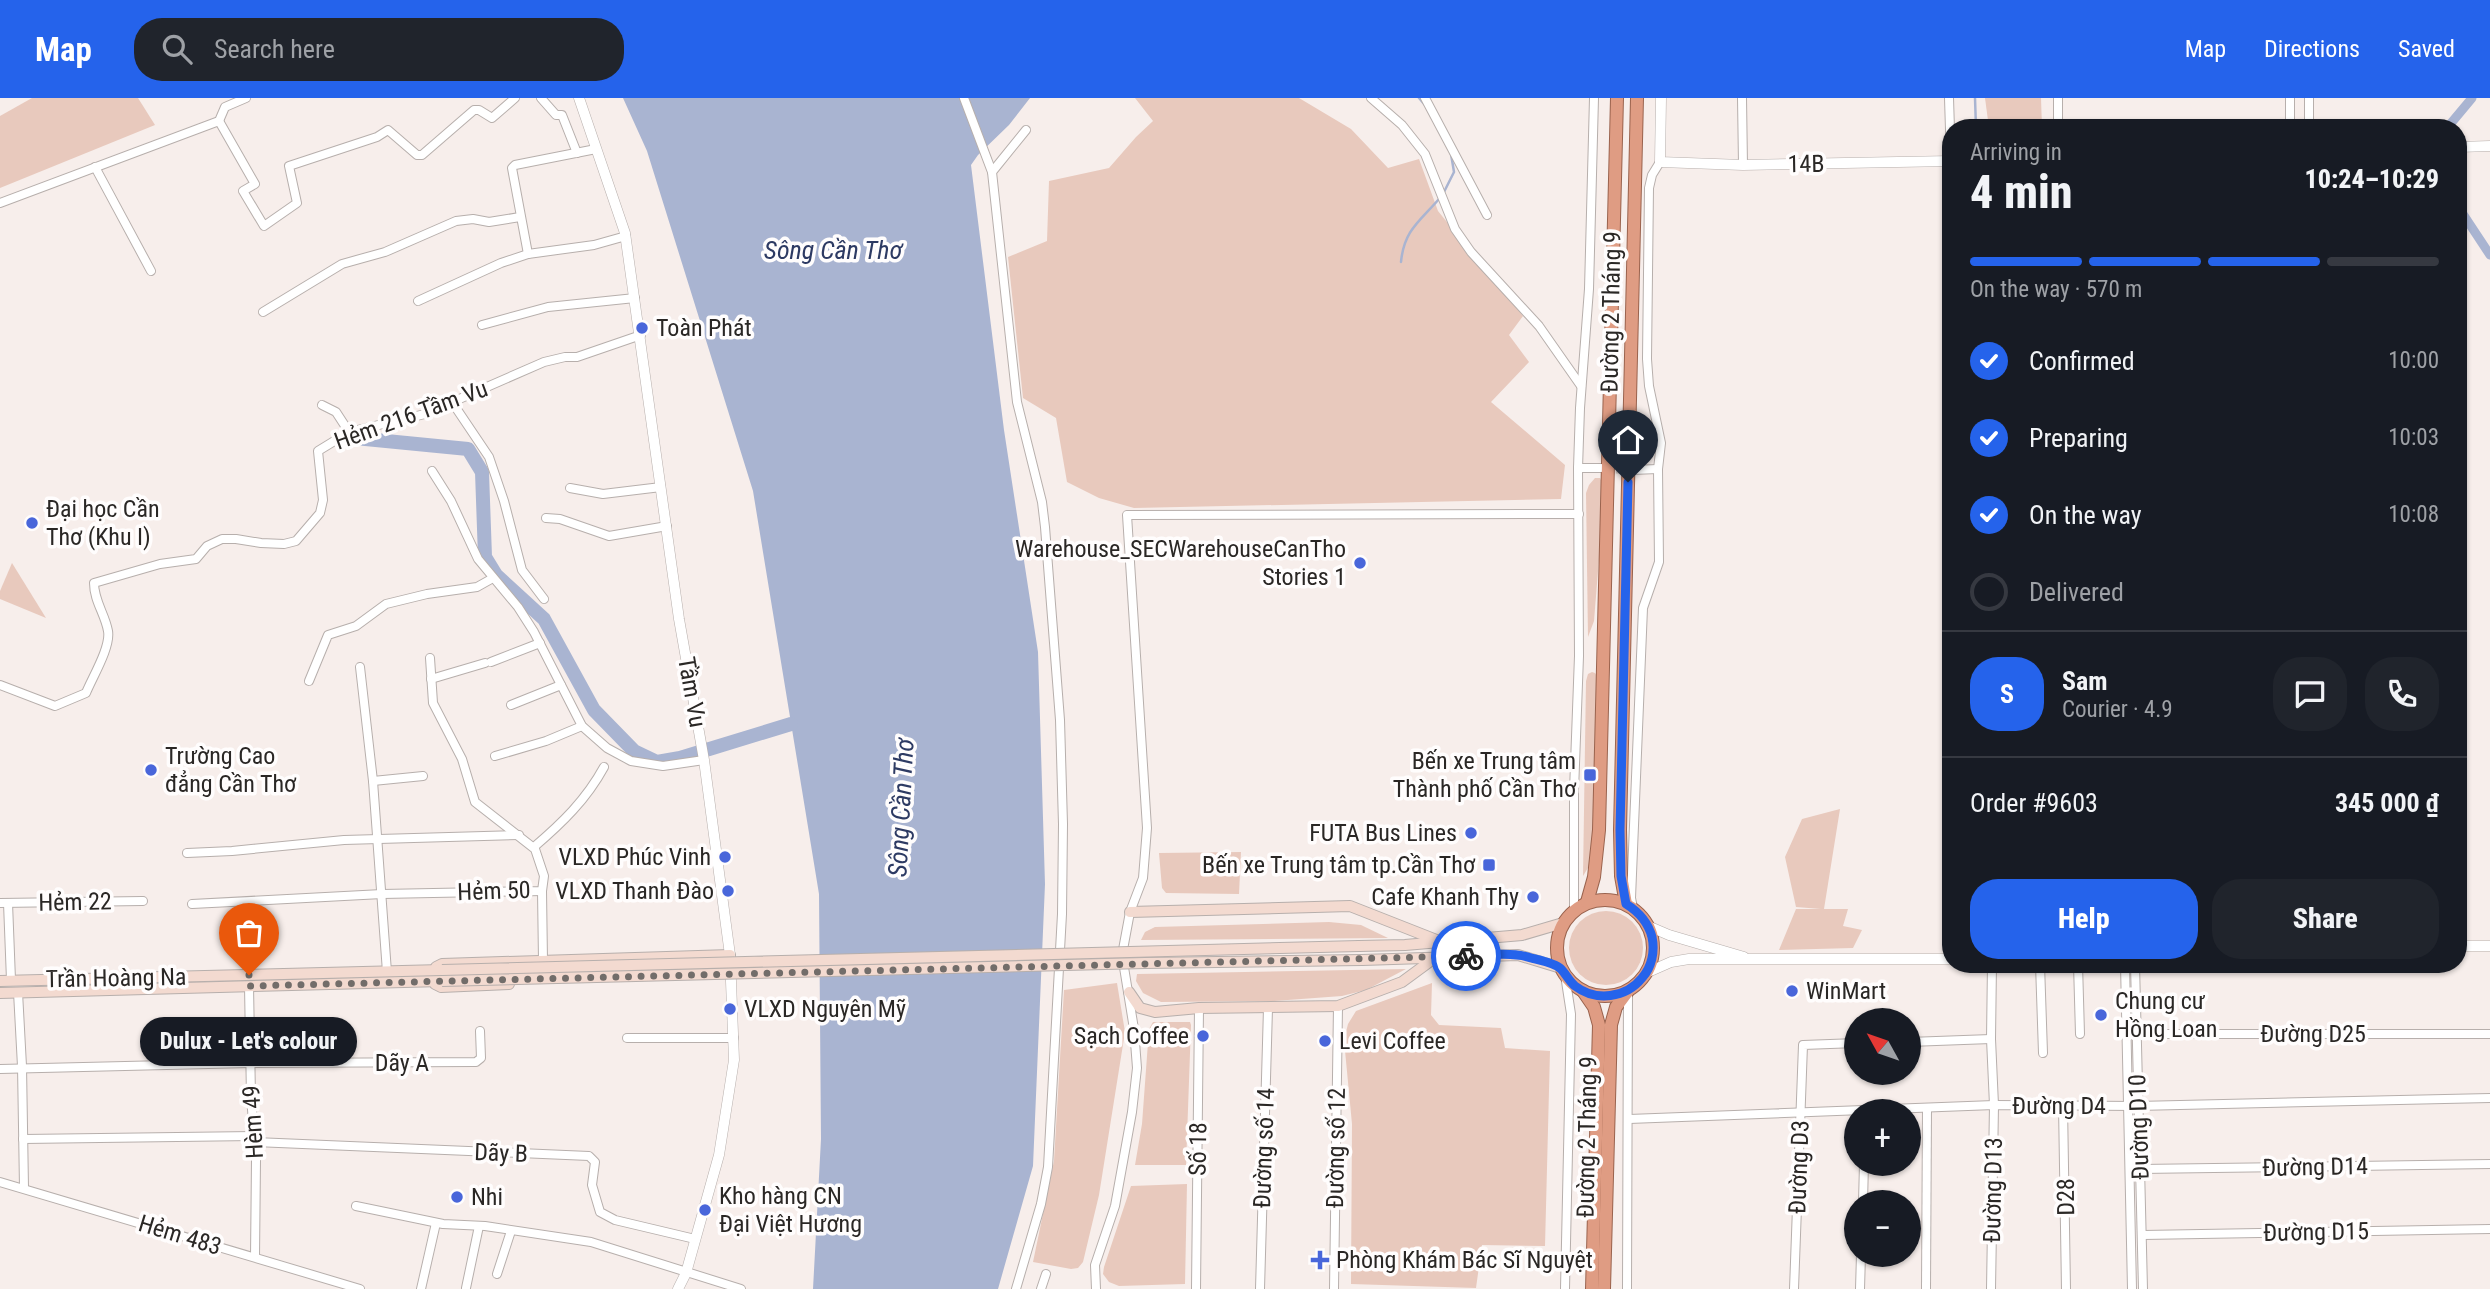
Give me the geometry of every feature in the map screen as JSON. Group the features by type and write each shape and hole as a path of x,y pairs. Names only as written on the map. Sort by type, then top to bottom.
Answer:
{"highway":[{"name":"Đường 2 Tháng 9","path":"1587,902 1594,877 1599,830 1616,98"},
{"name":"Đường 2 Tháng 9","path":"1629,906 1621,876 1620,830 1637,98"},
{"path":"1603,899 1629,906 1648,926 1653,950 1646,973 1628,991 1606,996 1583,991 1563,972 1556,945 1563,923 1587,902 1603,899"},
{"name":"Đường 2 Tháng 9","path":"1583,991 1594,1007 1598,1025 1601,1286"},
{"name":"Đường 2 Tháng 9","path":"1601,1286 1611,1025 1616,1007 1628,991"},
{"path":"1581,1289 1601,1286"}],"main road":[{"path":"1130,912 1350,906 1439,941"},
{"path":"442,975 1405,945 1522,935 1563,923"},
{"path":"730,955 442,964 429,976 442,987 731,977"},
{"path":"442,975 1362,960 1518,955 1563,972"},
{"path":"1129,992 1140,1008 1155,1012 1199,1008 1338,1006 1402,982 1436,957"},
{"name":"Trần Hoàng Na","path":"0,993 387,972 429,976"},
{"name":"Trần Hoàng Na","path":"6,981 249,981 442,975"}],"street":[{"path":"0,203 219,121 225,107 244,98"},
{"path":"219,121 255,184 243,191 264,226 297,203 289,166 377,137 388,130 417,155 422,155 474,110 493,118 515,98"},
{"path":"541,98 556,115 562,115 577,153"},
{"name":"Tầm Vu","path":"579,98 626,236 679,619 704,760 730,955 734,1060 719,1155 686,1273 678,1289"},
{"path":"964,98 992,172 1017,402 1042,502 1060,720 1062,914 1048,1167 1041,1204 1016,1289"},
{"path":"1371,98 1402,125 1420,148 1433,169 1448,214 1460,237 1539,326 1581,386"},
{"path":"1425,98 1487,215"},
{"path":"1574,911 1574,791 1579,656 1578,468 1589,289 1594,98"},
{"path":"1629,906 1640,640 1643,608 1659,562 1658,469 1661,443 1649,386 1647,359 1649,188 1652,175 1660,162 1661,98"},
{"path":"1742,98 1743,165"},
{"path":"1949,98 1950,119"},
{"path":"2058,98 2058,119"},
{"path":"2290,98 2290,119"},
{"path":"2309,98 2309,119"},
{"path":"992,172 1026,130"},
{"path":"2467,147 2490,146"},
{"path":"528,254 512,168 515,165 596,149"},
{"name":"14B","path":"1660,162 1743,165 1942,161"},
{"path":"95,167 151,271"},
{"path":"263,312 342,264 385,253 456,221 473,219 489,222 520,217"},
{"path":"418,301 501,263 528,254 594,245 626,236"},
{"path":"482,325 548,307 635,298"},
{"name":"Hẻm 216 Tầm Vu","path":"0,685 55,706 86,693 109,640 108,630 96,600 94,583 160,564 196,559 212,542 236,538 261,543 284,544 296,541 320,513 323,500 317,451 349,432 425,414 544,362 577,357 641,335"},
{"path":"452,402 489,457 522,570 544,599"},
{"path":"322,405 337,412 349,432"},
{"path":"1578,468 1601,468"},
{"path":"1632,470 1658,469"},
{"path":"432,471 451,501 478,559 518,607 540,643 582,726 607,748 631,761 663,766 704,760"},
{"path":"570,488 603,494 662,487"},
{"path":"1096,1289 1095,1265 1115,1206 1137,1068 1122,955 1130,912 1143,878 1147,828 1126,515 1579,514"},
{"path":"546,518 560,519 609,537 667,526"},
{"path":"309,681 328,635 356,626 386,604 426,594 477,587 493,578"},
{"path":"431,679 540,643"},
{"name":"Hẻm 50","path":"192,904 382,894 542,891 544,876 534,848 475,802 463,760 452,744 433,703 430,658"},
{"path":"360,667 373,780 387,972"},
{"path":"511,705 561,685"},
{"path":"495,756 547,741 582,726"},
{"path":"534,848 576,809 591,791 604,767"},
{"path":"373,780 423,776"},
{"path":"187,853 344,840 519,835"},
{"path":"542,891 543,961"},
{"name":"Hẻm 22","path":"6,981 4,903 143,901"},
{"path":"1648,926 1669,935 1755,960"},
{"path":"2467,946 2490,946"},
{"path":"1646,973 1680,960 1942,959"},
{"path":"1563,972 1571,1014 1565,1289"},
{"name":"Đường D13","path":"1991,1289 1994,1105 1992,973"},
{"path":"2040,973 2043,1053"},
{"path":"2078,973 2080,1034"},
{"name":"Đường D10","path":"2124,973 2127,1034 2140,1169 2143,1289"},
{"name":"Đường D10","path":"2132,1289 2133,1106 2137,1034 2135,973"},
{"name":"Hèm 49","path":"249,981 255,1257"},
{"path":"1627,1289 1628,991"},
{"path":"18,992 24,1188"},
{"name":"Đường số 12","path":"1334,1289 1338,1006"},
{"name":"Số 18","path":"1196,1289 1199,1008"},
{"name":"Đường số 14","path":"1260,1289 1268,1008"},
{"name":"Dãy A","path":"0,1069 22,1066 476,1062 481,1058 480,1031"},
{"name":"Đường D25","path":"2127,1034 2490,1034"},
{"path":"627,1038 734,1038"},
{"path":"1922,1042 1991,1039"},
{"name":"Đường D3","path":"1794,1289 1802,1045 1844,1043"},
{"name":"Đường D4","path":"1921,1108 2490,1098"},
{"name":"D28","path":"2063,1105 2066,1289"},
{"path":"1926,1289 1927,1108"},
{"name":"Đường D4","path":"1629,1119 1844,1111"},
{"name":"Dãy B","path":"23,1139 254,1139 589,1156 595,1162 592,1185 600,1212 615,1220 695,1239"},
{"name":"Đường D14","path":"2140,1169 2490,1164"},
{"name":"Hẻm 483","path":"0,1182 360,1289"},
{"path":"356,1206 436,1223 479,1226 591,1242 741,1289"},
{"path":"421,1289 436,1223"},
{"path":"466,1288 479,1226"},
{"name":"Đường D15","path":"2143,1235 2490,1229"},
{"path":"497,1274 511,1231"},
{"path":"1860,1289 1861,1267"},
{"path":"1041,1289 1046,1274"}],"shaded area":[{"path":"32,98 138,98 155,125 0,188 0,116"},
{"path":"1135,98 1299,98 1351,129 1388,168 1419,159 1438,211 1523,316 1509,335 1529,362 1491,402 1565,465 1561,499 1134,508 1099,498 1067,482 1056,418 1023,398 1008,257 1047,241 1049,181 1109,168 1153,121"},
{"path":"1985,98 2041,98 2042,119 1988,119"},
{"path":"1595,478 1600,478 1602,482 1601,534 1594,621 1588,637 1586,493"},
{"path":"12,563 46,618 0,599 0,591"},
{"path":"1592,672 1598,678 1593,844 1591,863 1583,876 1586,681 1588,674"},
{"path":"1840,809 1824,909 1848,909 1843,926 1862,930 1853,948 1779,950 1796,909 1821,909 1796,907 1785,857 1802,819"},
{"path":"1241,852 1239,894 1166,893 1162,888 1159,853"},
{"path":"1606,911 1627,917 1637,927 1643,948 1637,969 1627,979 1606,985 1585,979 1575,969 1569,948 1575,927 1585,917"},
{"path":"1329,922 1361,925 1388,938 1141,940 1145,932 1155,927"},
{"path":"1406,969 1366,990 1342,996 1274,1001 1161,1002 1143,993 1136,981 1137,974"},
{"path":"1117,983 1125,1032 1099,1195 1083,1262 1078,1268 1071,1269 1033,1262 1054,1161 1064,990"},
{"path":"1432,983 1431,1015 1439,1025 1501,1028 1505,1048 1550,1051 1545,1246 1482,1245 1476,1288 1351,1284 1352,1124 1344,1040 1348,1024 1356,1011"},
{"path":"1153,1022 1190,1022 1191,1025 1186,1165 1135,1165 1142,1124 1149,1029"},
{"path":"1187,1184 1185,1284 1119,1286 1109,1282 1103,1274 1104,1267 1131,1186"}],"water":[{"name":"Sông Cần Thơ","path":"623,98 1030,98 971,165 1004,430 1038,652 1045,884 1033,1166 998,1289 813,1289 821,1139 819,894 753,491 647,151"}],"waterway":[{"path":"1419,98 1425,105"},
{"path":"1975,98 1976,119"},
{"path":"2454,119 2472,98"},
{"path":"1443,194 1454,172 1451,154"},
{"path":"1401,262 1409,234 1439,199"},
{"path":"2467,220 2490,255"},
{"path":"345,437 468,449 482,472 485,557 496,575 544,619 594,710 634,751 657,762 680,758 791,724"}],"tunnel":[{"path":"1604,469 1632,470"}],"way so far":[{"path":"249,975 249,986 1466,956"}],"place":[{"name":"Toàn Phát","path":"642,328"},
{"name":"Đại học Cần Thơ (Khu I)","path":"32,523"},
{"name":"Warehouse_SECWarehouseCanTho Stories 1","path":"1360,563"},
{"name":"Trường Cao đẳng Cần Thơ","path":"151,770"},
{"name":"Bến xe Trung tâm Thành phố Cần Thơ","path":"1590,775"},
{"name":"FUTA Bus Lines","path":"1471,833"},
{"name":"VLXD Phúc Vinh","path":"725,857"},
{"name":"Bến xe Trung tâm tp.Cần Thơ","path":"1489,865"},
{"name":"VLXD Thanh Đào","path":"728,891"},
{"name":"Cafe Khanh Thy","path":"1533,897"},
{"name":"Dulux - Let's colour","path":"249,975"},
{"name":"WinMart","path":"1792,991"},
{"name":"VLXD Nguyên Mỹ","path":"730,1009"},
{"name":"Chung cư Hồng Loan","path":"2101,1015"},
{"name":"Sạch Coffee","path":"1203,1036"},
{"name":"Levi Coffee","path":"1325,1041"},
{"name":"Nhi","path":"457,1197"},
{"name":"Kho hàng CN Đại Việt Hương","path":"705,1210"},
{"name":"Phòng Khám Bác Sĩ Nguyệt","path":"1320,1260"}],"route":[{"path":"1466,956 1528,957 1561,968 1576,987 1598,996 1628,991 1650,966 1653,950 1651,934 1644,919 1626,904 1621,876 1628,482"}]}
